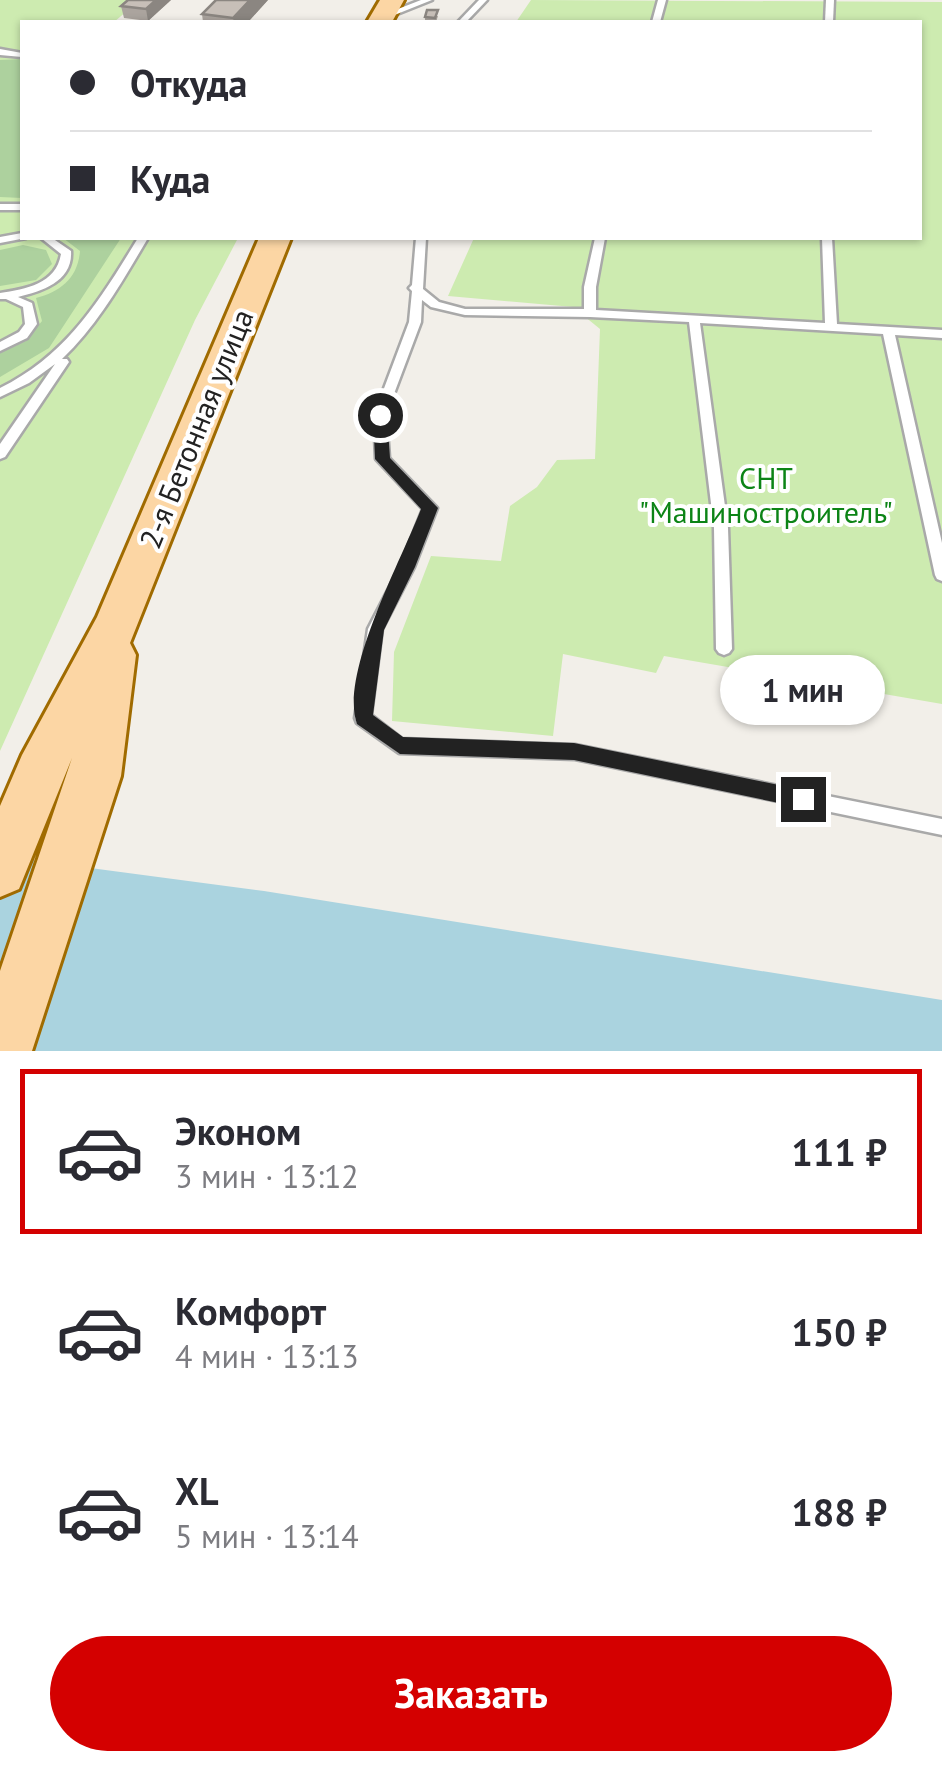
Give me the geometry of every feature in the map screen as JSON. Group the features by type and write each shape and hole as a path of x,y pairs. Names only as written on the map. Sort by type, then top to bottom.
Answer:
{"main road":[{"name":"2-я Бетонная улица","path":"0,870 40,772 119,620 274,240"},
{"name":"2-я Бетонная улица","path":"2,1051 94,776 119,620"}],"lane":[{"path":"387,9 428,0"},
{"path":"464,20 483,0"},
{"path":"0,60 6,53"},
{"path":"0,296 23,293 58,276 66,264 67,253 49,240"},
{"path":"0,454 142,240"},
{"path":"421,240 414,322 380,415 383,459 430,508 407,567 375,630 363,718 400,746 574,752 942,827"},
{"path":"590,313 590,287 600,240"},
{"path":"827,240 831,327"},
{"path":"415,288 435,305 464,312 590,313 942,334"},
{"path":"0,296 28,304 33,314 22,335 0,347"},
{"path":"694,319 721,528 724,649"},
{"path":"0,393 45,370 89,325"},
{"path":"888,330 942,575"}],"green space":[{"path":"0,0 140,0 116,20 20,20 20,240 237,240 195,320 0,751"},
{"name":"СНТ \"Машиностроитель\"","path":"531,0 942,2 942,704 664,656 656,673 563,654 553,736 392,721 394,652 431,556 501,561 510,506 537,487 557,460 595,459 600,329 573,307 448,296 473,240 922,240 922,20 517,20"},
{"path":"20,59 20,198 0,197 0,60"},
{"path":"66,240 120,240 49,348 0,377 0,353 26,341 42,321 36,298 60,288 72,276 80,251"},
{"path":"23,245 46,250 52,264 36,280 0,286 0,250"}],"water":[{"path":"0,856 264,891 942,1000 942,1051 0,1051"}],"building":[{"path":"128,0 156,0 146,9 121,6"},
{"path":"216,0 250,0 233,18 202,14"},
{"path":"427,10 438,10 435,18 425,17"}],"route":[{"path":"380,415 383,459 430,508 407,567 375,630 363,718 400,746 574,752 803,799"}]}
